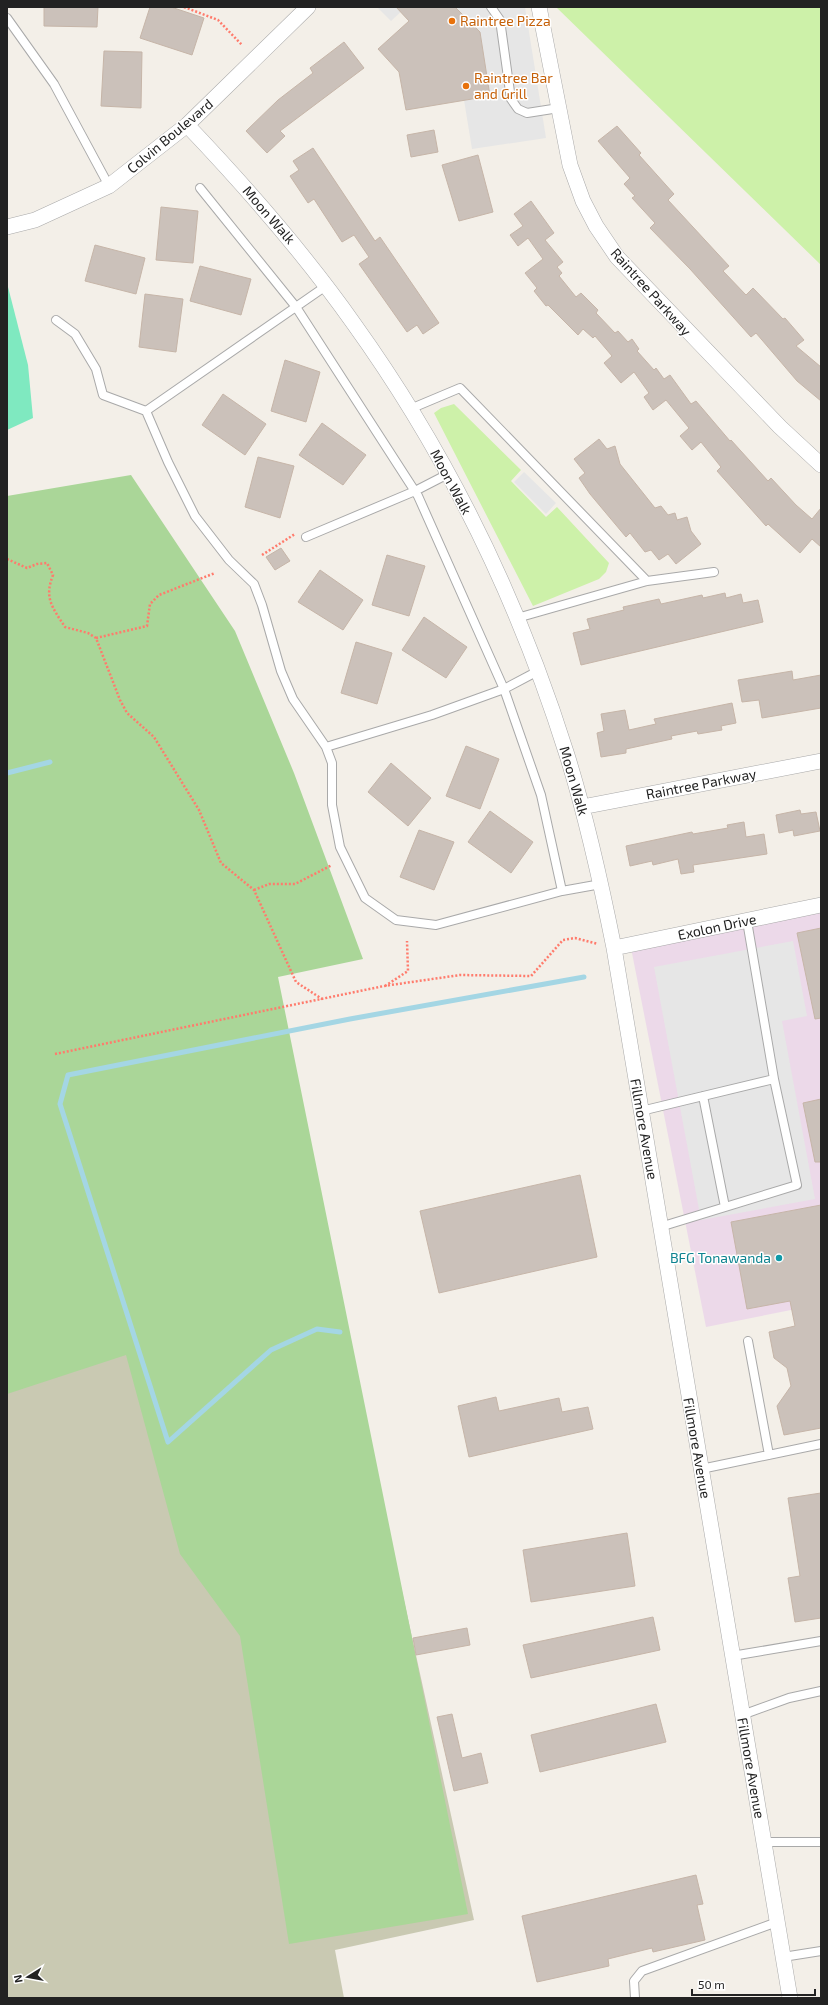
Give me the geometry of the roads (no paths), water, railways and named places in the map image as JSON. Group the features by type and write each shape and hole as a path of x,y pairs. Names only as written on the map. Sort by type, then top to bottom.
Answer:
{"street":[{"name":"Colvin Boulevard","path":"7,227 35,220 109,186 187,125 308,7"},
{"name":"Raintree Parkway","path":"539,7 570,165 583,201 596,226 617,257 759,405 821,465"},
{"name":"Moon Walk","path":"187,125 266,212 326,286 381,363 448,474 488,553 517,618 538,671 567,755 582,807 604,899"},
{"name":"Raintree Parkway","path":"582,807 821,761"},
{"name":"Fillmore Avenue","path":"604,899 614,948 790,1998"},
{"name":"Exolon Drive","path":"614,948 821,905"}],"lane":[{"path":"491,7 500,20 512,99 518,109 527,113 559,108"},
{"path":"7,18 54,84 109,186"},
{"path":"200,188 296,306 415,491 504,689 541,795 562,892"},
{"path":"146,411 326,286"},
{"path":"56,320 75,334 96,369 103,395 146,411 168,462 195,516 229,560 254,584 262,605 281,671 292,698 326,747 332,763 332,805 340,847 365,898 396,920 436,925 562,892 600,884"},
{"path":"410,409 460,388 647,581"},
{"path":"306,537 415,491 448,474"},
{"path":"517,618 647,581 714,572"},
{"path":"326,747 432,715 504,689 538,671"},
{"path":"660,1227 797,1185 774,1079 747,921"},
{"path":"641,1111 774,1079"},
{"path":"703,1096 725,1207"},
{"path":"748,1341 769,1455"},
{"path":"701,1469 821,1444"},
{"path":"732,1656 821,1641"},
{"path":"742,1715 789,1698 821,1691"},
{"path":"763,1842 821,1842"},
{"path":"635,1998 634,1981 642,1971 777,1922"},
{"path":"783,1957 821,1951"}],"waterway":[{"path":"7,773 50,762"},
{"path":"340,1332 317,1329 271,1350 168,1442 60,1104 68,1075 350,1019 584,977"}],"place":[{"name":"Raintree Pizza","path":"452,21"},
{"name":"Raintree Bar and Grill","path":"466,86"},
{"name":"BFG Tonawanda","path":"779,1258"}]}
